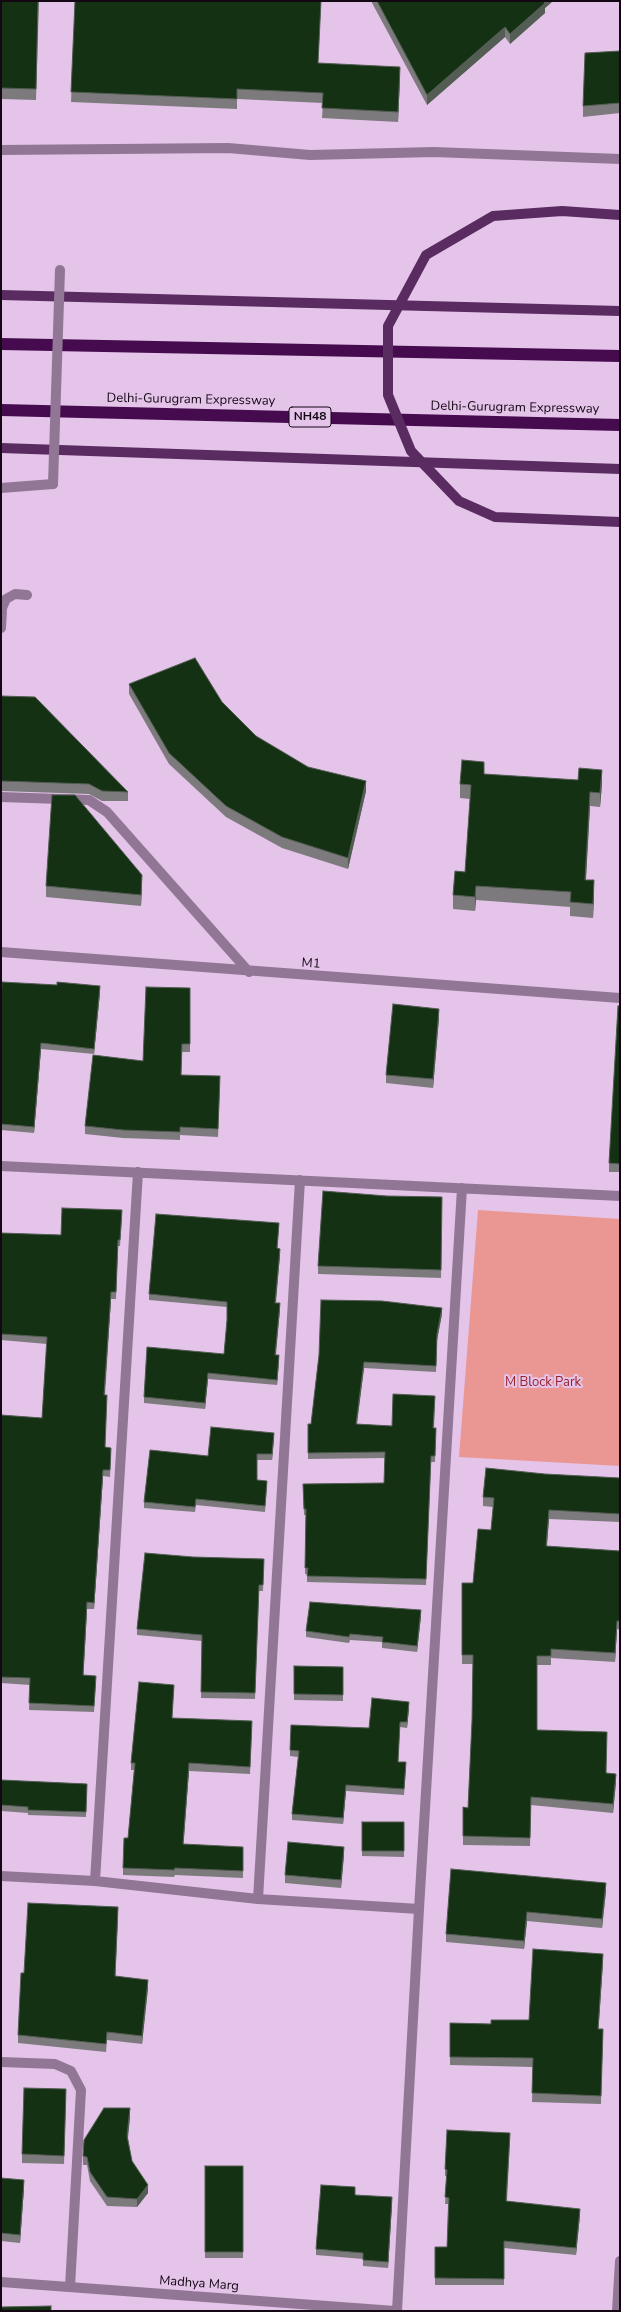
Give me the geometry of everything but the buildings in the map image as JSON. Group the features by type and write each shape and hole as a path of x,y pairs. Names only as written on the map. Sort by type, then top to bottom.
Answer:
{"highway":[{"path":"1,344 620,356"},
{"name":"Delhi-Gurugram Expressway","path":"1,410 620,424"}],"main road":[{"path":"620,215 562,211 493,216 426,254 388,326 388,395 411,451 459,501 495,516 620,522"},
{"path":"1,295 620,311"},
{"path":"1,448 620,470"}],"street":[{"path":"1,150 228,148 310,155 434,152 620,159"},
{"path":"1,488 53,484 60,270"},
{"path":"1,628 2,608 6,599 15,594 27,594"},
{"path":"1,797 70,798 89,800 107,812 249,972"},
{"name":"M1","path":"1,952 249,972 620,998"},
{"path":"1,1166 620,1196"},
{"path":"95,1881 138,1172"},
{"path":"258,1899 300,1180"},
{"path":"396,2311 462,1188"},
{"path":"1,1876 95,1881 258,1899 419,1909"},
{"path":"1,2062 55,2064 71,2071 81,2090 70,2287"},
{"path":"617,2311 620,2261"},
{"name":"Madhya Marg","path":"1,2282 396,2311"}],"green space":[{"name":"M Block Park","path":"478,1210 620,1219 620,1466 459,1457"}]}
